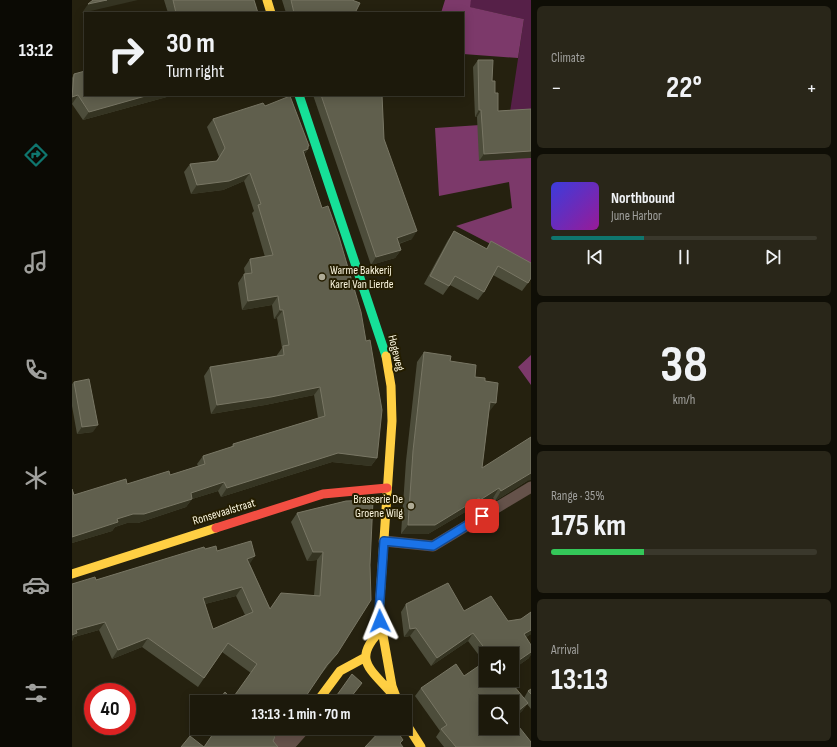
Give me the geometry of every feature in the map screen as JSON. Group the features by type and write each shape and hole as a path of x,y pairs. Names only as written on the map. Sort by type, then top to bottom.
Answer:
{"street":[{"path":"267,0 271,12"},
{"name":"Hogeweg","path":"299,96 386,357 391,386 392,421 379,613 392,686 395,695"},
{"name":"Ronsevaalstraat","path":"72,574 323,494 387,488"},
{"path":"322,695 335,674 350,664 364,658 365,646 382,629"},
{"name":"Hogeweg","path":"364,658 369,668 392,695"},
{"path":"412,733 421,747"},
{"path":"281,747 292,735"}],"lane":[{"path":"384,541 433,546 531,487"}],"shaded area":[{"path":"445,0 471,0 470,7 524,19 518,58 464,54 464,12 441,12"},
{"path":"471,0 531,0 531,110 510,112 524,19 469,7"},
{"path":"531,110 531,265 456,226 512,208 509,182 439,196 435,128 510,123"},
{"path":"531,355 531,385 518,367"}],"building":[{"path":"93,0 107,0 88,4"},
{"path":"173,0 254,0 258,12 176,12"},
{"path":"291,0 352,0 360,3 356,12 294,12"},
{"path":"478,60 493,60 492,81 495,81 495,93 498,93 498,111 531,109 531,151 484,154 481,110 479,110"},
{"path":"84,71 84,96 145,96 89,112 78,95 72,97 74,74"},
{"path":"290,96 309,146 308,149 303,151 322,208 328,206 339,237 361,312 366,341 370,340 382,410 377,458 338,453 227,488 224,482 191,493 192,499 144,514 133,514 117,519 118,522 72,537 72,489 74,495 126,479 127,484 169,471 170,475 205,464 203,456 234,446 233,444 325,416 320,387 271,397 217,405 210,367 284,355 283,346 289,345 283,310 280,310 278,296 248,301 244,274 252,273 250,259 273,255 258,205 261,204 250,173 229,181 197,185 190,164 217,161 225,148 213,119 263,103 265,106"},
{"path":"321,96 382,96 384,139 417,231 397,238 401,250 376,257"},
{"path":"454,231 487,249 491,241 531,263 531,278 528,283 498,266 484,292 455,276 449,286 430,276"},
{"path":"424,352 451,356 450,361 476,365 475,377 485,378 485,381 498,383 496,403 490,402 482,468 531,437 531,473 501,491 499,488 480,500 479,498 435,525 408,525 413,451"},
{"path":"89,379 98,425 82,427 74,382"},
{"path":"373,500 370,565 371,600 337,654 327,665 307,695 235,695 257,664 228,643 204,678 148,638 118,650 105,622 76,630 77,633 72,635 72,584 95,577 96,580 204,547 205,549 216,546 217,551 251,541 255,556 247,559 270,609 281,593 320,596 323,552 313,552 297,513 346,501","holes":["242,587 253,612 213,629 203,598"]},
{"path":"448,583 464,611 491,596 508,621 521,619 531,612 531,630 524,634 531,645 531,652 519,660 519,647 484,647 473,633 437,658 416,628 410,629 406,604"},
{"path":"456,664 464,676 479,666 479,687 515,687 528,703 519,710 519,695 479,695 479,735 519,735 519,727 531,742 531,747 456,747 441,729 447,725 421,688"},
{"path":"352,674 362,683 353,695 337,695"},
{"path":"212,735 276,735 273,741 278,747 204,747"},
{"path":"376,735 400,735 403,740 400,743 403,747 365,747"},
{"path":"190,736 204,747 181,747"}],"traffic: fast":[{"path":"299,96 386,356"}],"traffic: slow":[{"path":"267,0 271,12"},
{"path":"386,356 391,386 392,421 379,613 392,686 395,695"},
{"path":"72,574 216,528"},
{"path":"382,629 367,649 367,664 377,678 393,695"},
{"path":"322,695 340,671 364,658"},
{"path":"412,733 421,747"}],"traffic: jam":[{"path":"216,528 323,494 387,488"}],"place":[{"name":"Warme Bakkerij Karel Van Lierde","path":"322,277"},
{"name":"Brasserie De Groene Wilg","path":"411,506"}],"route":[{"path":"380,621 379,613 384,541 433,546 482,516"}]}
